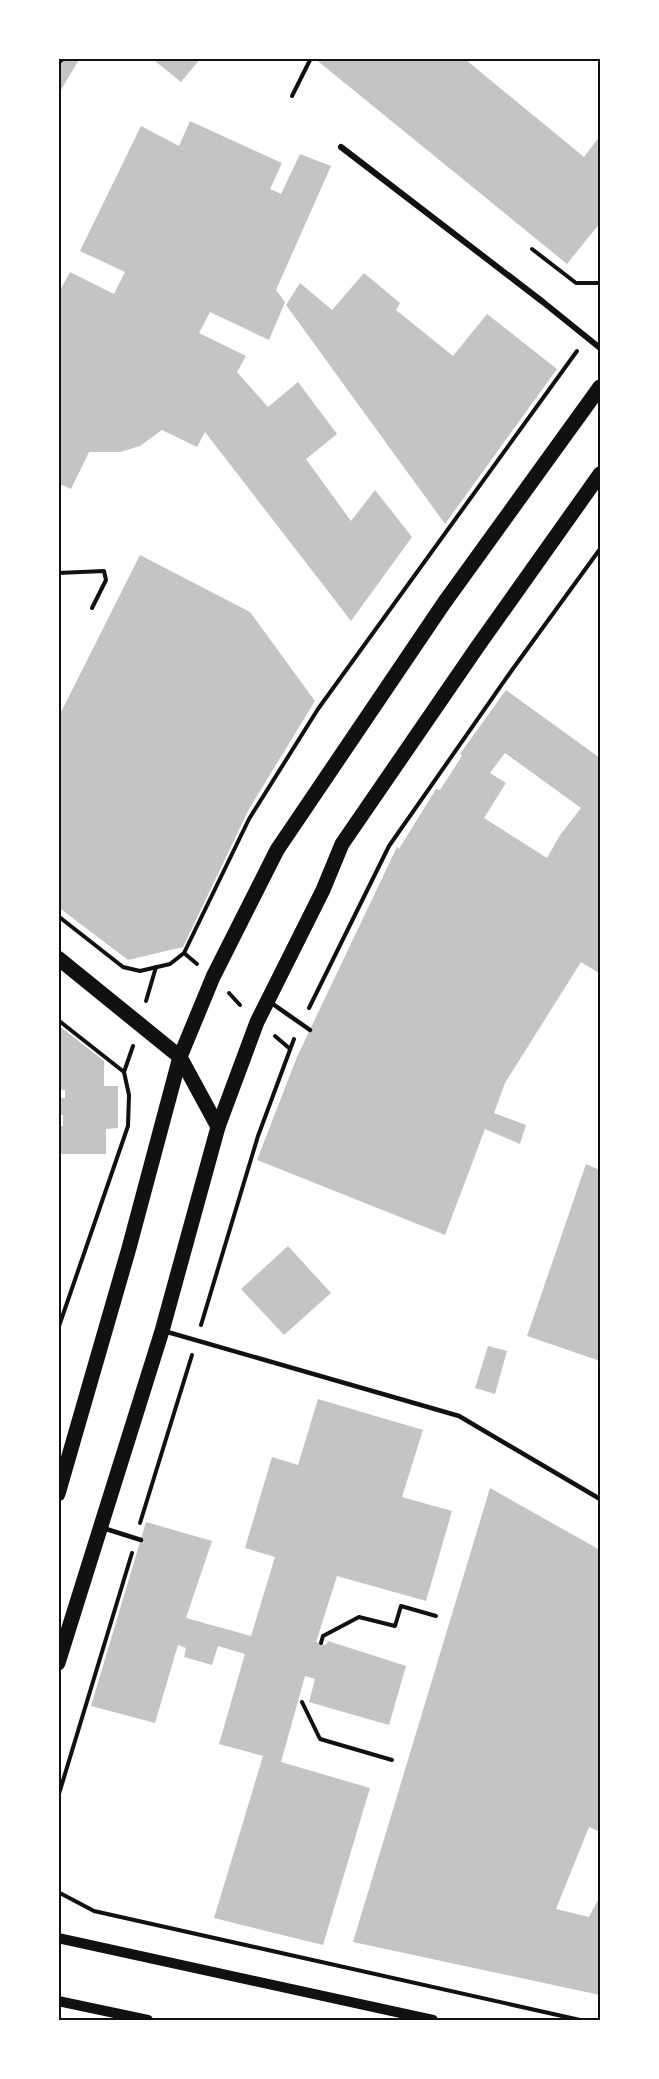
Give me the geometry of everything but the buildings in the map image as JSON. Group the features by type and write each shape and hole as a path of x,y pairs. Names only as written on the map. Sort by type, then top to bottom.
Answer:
{"main road":[{"path":"58,1494 129,1248 180,1057 213,977 277,850 444,603 600,387"},
{"path":"58,1663 162,1331 218,1127 257,1022 323,890 342,844 600,474"},
{"path":"58,957 180,1057 218,1127"}],"street":[{"path":"341,147 600,348"},
{"path":"58,1938 433,2020"},
{"path":"58,2001 147,2020"}],"lane":[{"path":"267,1001 310,1030"},
{"path":"162,1331 459,1416 600,1499"},
{"path":"101,1527 138,1539"}],"path":[{"path":"58,63 64,58"},
{"path":"292,96 311,58"},
{"path":"532,249 576,283 600,283"},
{"path":"58,916 123,967 140,971 170,964 184,953 249,819 318,709 587,338"},
{"path":"58,1797 138,1539 258,1136 290,1048 389,846 600,549"},
{"path":"58,573 104,571 106,580 92,608"},
{"path":"184,953 213,977 257,1022 290,1048"},
{"path":"58,1329 128,1126 129,1095 124,1072 156,967"},
{"path":"58,1020 124,1072"},
{"path":"321,1643 323,1636 359,1617 395,1626 401,1606 436,1616"},
{"path":"302,1702 320,1739 392,1760"},
{"path":"58,1892 94,1911 580,2020"}]}
